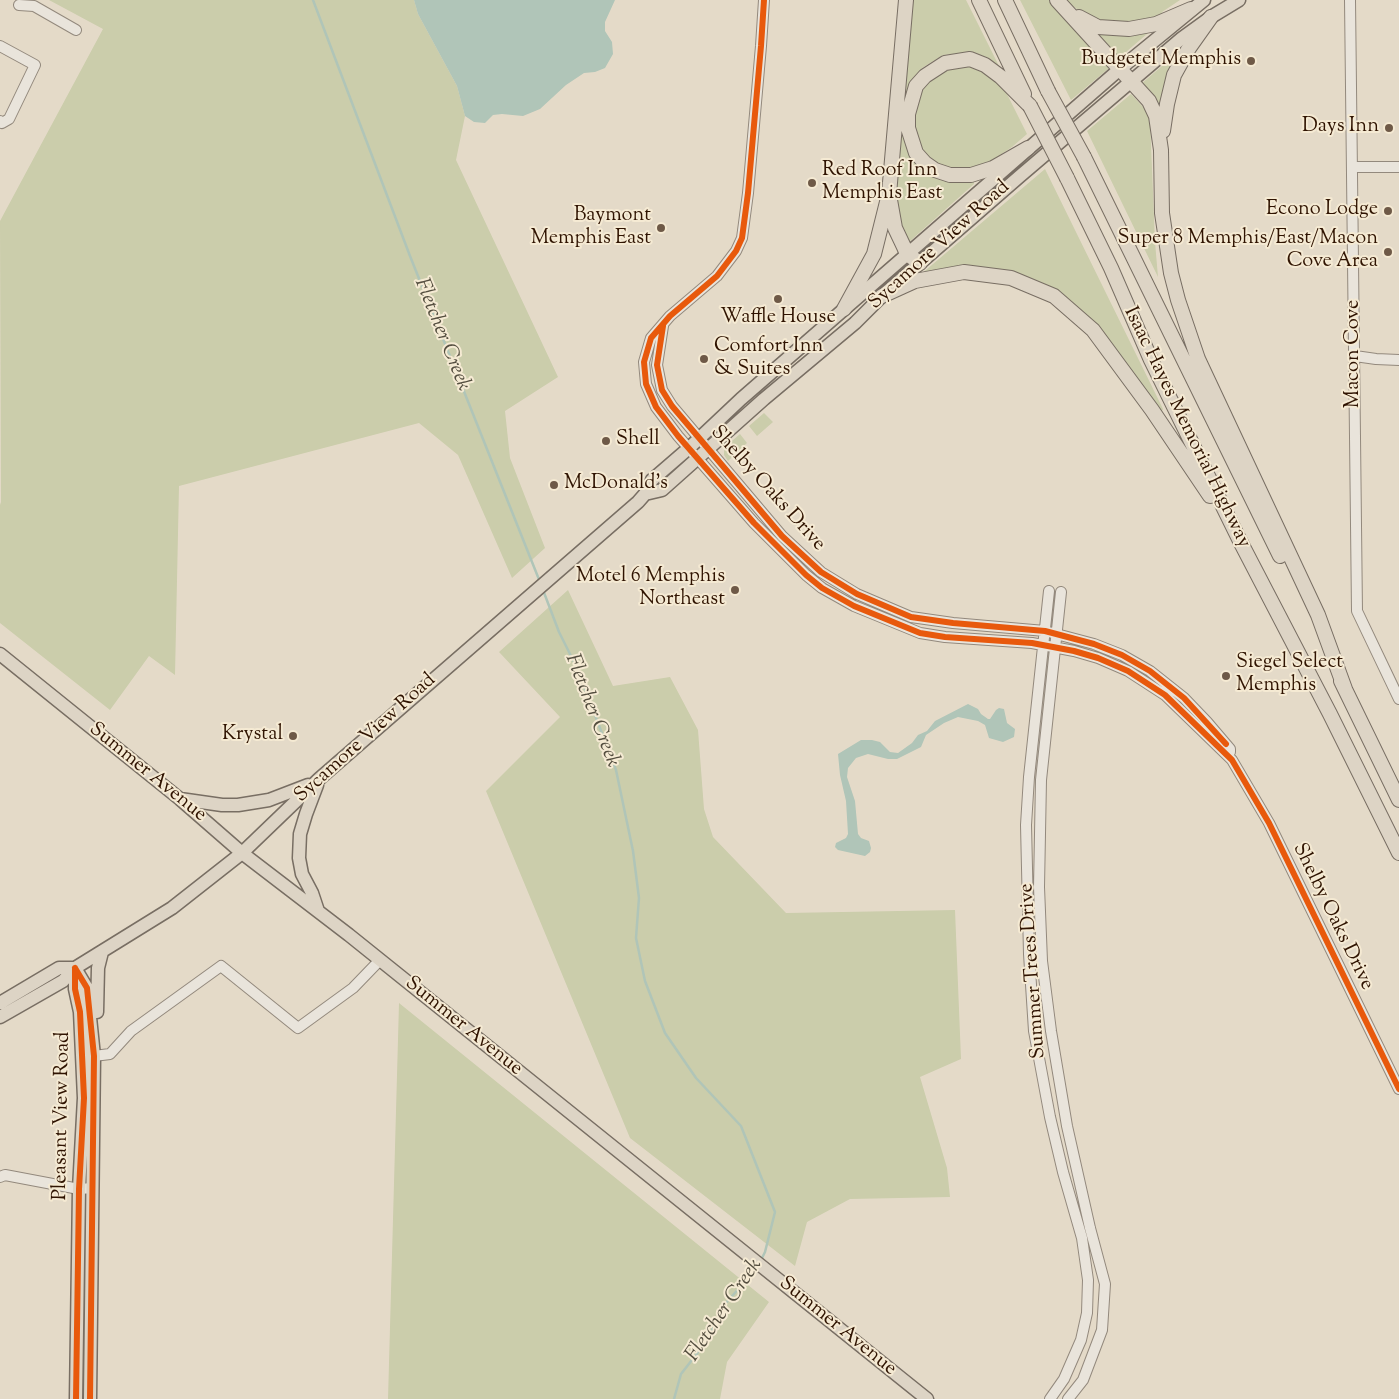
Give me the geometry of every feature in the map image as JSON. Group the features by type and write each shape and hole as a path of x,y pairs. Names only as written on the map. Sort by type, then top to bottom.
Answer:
{"highway":[{"path":"844,309 874,254 889,194 906,0"},
{"name":"Isaac Hayes Memorial Highway","path":"979,0 1112,268 1151,360 1240,542 1330,714 1399,853"},
{"name":"Isaac Hayes Memorial Highway","path":"1005,0 1048,91 1084,157 1399,800"},
{"path":"1058,0 1149,101 1156,116 1161,150 1162,212 1171,273 1178,300 1195,351 1318,616 1345,689"},
{"path":"1069,12 1098,27 1129,29 1156,24 1192,8"},
{"path":"1161,150 1167,104 1174,75 1189,48 1211,17"},
{"path":"1028,148 987,170 971,175 950,175 935,170 916,153 908,128 908,114 916,86 925,76 945,63 970,59 985,65 1001,77 1030,106"},
{"path":"889,194 895,228 907,254 920,263"},
{"path":"882,296 915,281 964,272 1011,278 1054,296 1093,330 1152,410 1240,542"}],"main road":[{"name":"Sycamore View Road","path":"0,1018 63,981 75,968 172,908 242,852 320,779 644,494 652,480 741,398 1120,68 1204,0"},
{"name":"Sycamore View Road","path":"644,494 662,490 764,399 855,323 882,296 1020,176 1182,38 1239,0"},
{"name":"Summer Avenue","path":"0,654 180,799 242,852 380,960 927,1399"},
{"path":"180,799 222,805 238,805 269,800 320,779"},
{"path":"318,911 312,893 302,874 299,858 300,834 320,779"},
{"path":"93,1039 97,1030 97,989 102,952"},
{"name":"Sycamore View Road","path":"0,1003 59,968 75,968"},
{"name":"Pleasant View Road","path":"75,968 87,988 94,1056 94,1188 90,1399"},
{"name":"Pleasant View Road","path":"75,968 75,989 80,1012 84,1098 79,1189 76,1399"},
{"path":"77,1325 91,1326"}],"street":[{"name":"Shelby Oaks Drive","path":"764,0 749,184 742,238 736,251 717,276 688,300 663,326 656,365 659,383 672,406 694,443 754,523 806,575 822,588 854,606 920,633 945,637 1014,641 1043,645 1098,658 1128,671 1165,695 1232,760 1269,823 1399,1089"},
{"name":"Macon Cove","path":"1350,0 1357,611 1399,699"},
{"path":"18,5 34,6 76,30"},
{"path":"0,46 36,65 9,119 2,123 0,121"},
{"path":"1353,167 1399,167"},
{"path":"1355,356 1399,360"},
{"name":"Shelby Oaks Drive","path":"703,454 782,536 821,572 857,594 911,617 953,624 1058,634 1094,644 1122,655 1150,671 1184,698 1230,749 1232,760"},
{"name":"Summer Trees Drive","path":"1049,591 1029,777 1026,825 1029,954 1034,1031 1050,1117 1082,1238 1088,1280 1087,1313 1082,1340 1064,1379 1050,1399"},
{"name":"Summer Trees Drive","path":"1061,592 1041,780 1039,887 1042,961 1052,1040 1067,1126 1105,1284 1102,1330 1083,1380 1068,1399"},
{"path":"94,1056 110,1054 131,1031 222,966 298,1028 353,988 380,960"},
{"path":"0,1177 5,1175 79,1189 94,1188"},
{"path":"1068,1190 1081,1187"}],"green space":[{"path":"49,0 414,0 418,14 457,86 465,116 456,160 558,377 505,411 510,458 545,548 512,578 458,455 419,423 179,486 175,675 149,656 110,710 0,623 0,221 103,29"},
{"path":"905,0 966,0 1000,68 984,57 964,53 943,55 922,68 909,87 903,110 922,169 974,180 974,184 909,242 904,241 893,194"},
{"path":"1020,0 1050,0 1103,52 1108,69 1071,100"},
{"path":"1065,0 1180,0 1162,12 1164,15 1152,22 1119,26 1086,16"},
{"path":"1154,28 1119,58 1091,30"},
{"path":"1182,49 1160,110 1141,84"},
{"path":"963,64 979,67 997,79 1008,96 1027,134 988,163 956,173 935,165 922,154 912,122 921,87 933,74"},
{"path":"1131,94 1146,110 1150,120 1158,277 1087,131"},
{"path":"1045,169 1163,409 1162,411 1102,332 1001,272 920,275"},
{"path":"764,413 773,422 757,436 749,426"},
{"path":"740,434 747,443 728,461 724,455 726,446"},
{"path":"568,590 613,686 670,677 698,730 704,809 713,837 786,913 955,910 961,1059 920,1077 947,1168 950,1197 850,1199 807,1222 795,1266 630,1138 486,791 560,717 499,652"},
{"path":"399,1003 769,1302 727,1362 720,1399 388,1399"}],"shaded area":[{"path":"414,0 615,0 605,22 605,31 612,42 613,54 605,68 595,72 584,73 566,85 540,109 523,116 493,115 485,123 474,122 465,116 457,86 418,14"},
{"path":"968,704 978,709 988,719 999,708 1004,709 1007,723 1015,729 1014,737 1003,742 989,738 985,725 978,721 958,717 944,723 926,735 921,747 897,759 888,759 868,754 856,758 848,768 847,777 855,801 858,834 861,838 869,841 871,848 870,852 865,856 838,850 835,847 836,843 846,838 848,834 846,801 840,775 838,754 861,740 880,742 890,752 898,753 912,743 918,735 927,731 935,721"}],"waterway":[{"name":"Fletcher Creek","path":"313,0 410,256 540,582"},
{"name":"Fletcher Creek","path":"543,590 559,632 577,668 616,770 633,851 639,898 636,938 645,981 665,1033 696,1078 741,1126 775,1212 765,1252 761,1260"},
{"name":"Fletcher Creek","path":"674,1399 681,1374 706,1342 725,1304 758,1267"}],"cycle path":[{"path":"764,0 748,193 742,238 736,251 717,276 670,316 651,338 644,362 646,384 656,407 678,436 754,523 806,575 822,588 854,606 920,633 945,637 1032,643 1074,651 1098,658 1128,671 1165,695 1232,760 1269,823 1399,1089"},
{"path":"663,326 657,365 662,390 672,406 782,536 821,572 857,594 911,617 953,623 1045,631 1094,644 1122,655 1150,671 1184,698 1226,744"},
{"path":"75,968 87,988 94,1056 90,1399"},
{"path":"75,968 75,989 80,1012 84,1098 79,1189 76,1399"}],"place":[{"name":"Budgetel Memphis","path":"1251,61"},
{"name":"Days Inn","path":"1389,128"},
{"name":"Red Roof Inn Memphis East","path":"812,183"},
{"name":"Econo Lodge","path":"1388,211"},
{"name":"Baymont Memphis East","path":"661,228"},
{"name":"Super 8 Memphis/East/Macon Cove Area","path":"1388,252"},
{"name":"Waffle House","path":"778,299"},
{"name":"Comfort Inn & Suites","path":"704,359"},
{"name":"Shell","path":"606,441"},
{"name":"McDonald's","path":"554,485"},
{"name":"Motel 6 Memphis Northeast","path":"735,590"},
{"name":"Siegel Select Memphis","path":"1226,676"},
{"name":"Krystal","path":"293,736"}]}
